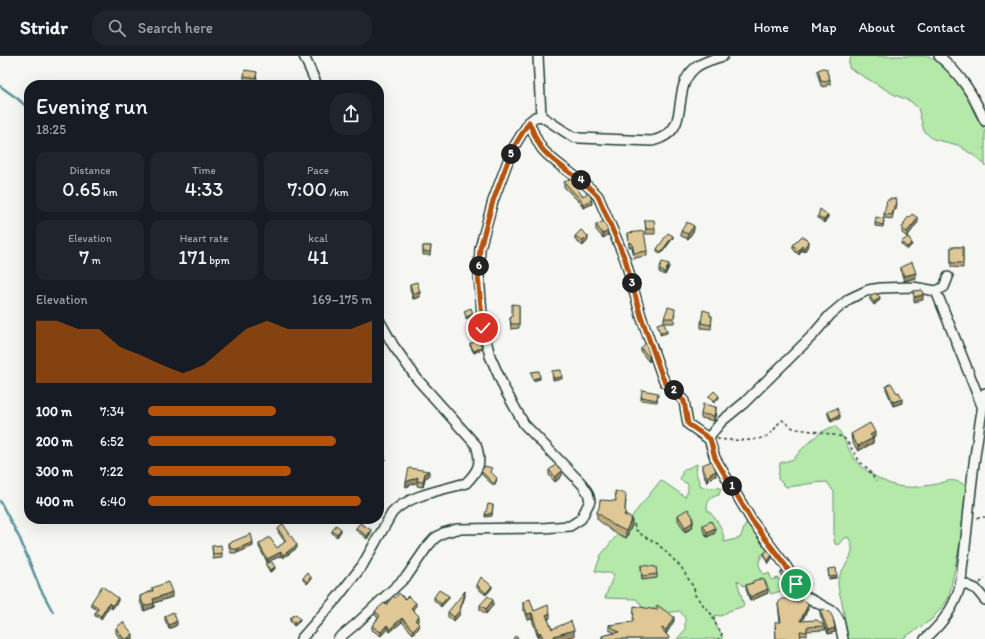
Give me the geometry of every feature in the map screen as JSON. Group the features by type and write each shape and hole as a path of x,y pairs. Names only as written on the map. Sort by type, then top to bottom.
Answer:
{"street":[{"path":"304,56 315,80"},
{"path":"538,56 541,116"},
{"path":"338,639 407,576 427,547 443,532 456,529 542,528 570,526 580,519 590,501 588,493 582,484 524,424 505,390 490,356 483,328 478,275 480,248 493,201 512,150 529,122 535,117 541,116 573,137 652,141 660,139 671,132 676,125 682,90 686,79 698,66 723,56"},
{"path":"939,56 965,83 975,99 985,121"},
{"path":"529,122 542,148 553,159 591,188 598,196 625,259 641,316 662,376 665,382 684,401 688,424 709,438 715,458 752,521 786,566 803,595 834,612 840,620 843,639"},
{"path":"709,438 725,418 744,403 804,344 830,315 849,299 868,290 881,288 913,287 936,291 944,287 948,277"},
{"path":"936,291 983,407"},
{"path":"301,639 337,598 362,566 392,513 398,506 408,500 466,483 478,467 480,457 476,445 418,380 393,345 384,329"},
{"path":"924,639 935,630 949,611 957,594 960,582 969,520 971,482 985,393"},
{"path":"960,582 976,589 985,600"}],"path":[{"path":"709,438 732,441 764,438 772,432 782,420 792,428 843,437 848,442 860,462 868,469 876,481"},
{"path":"634,524 635,529 642,535 658,544 681,567 694,588 695,595 712,615 722,634 718,639"}],"green space":[{"path":"852,56 929,56 941,64 955,76 966,93 975,115 985,130 985,166 980,160 958,145 933,139 924,131 918,108 910,101 895,95 849,68 849,61"},
{"path":"835,426 858,463 882,480 900,487 918,487 948,481 960,482 965,485 967,499 963,529 949,597 931,620 902,639 847,639 838,583 839,577 851,555 852,550 848,537 843,539 838,545 835,544 834,492 827,482 786,487 778,479 780,463 794,459 812,439 823,431"},
{"path":"697,464 696,473 701,487 721,488 719,495 709,501 707,509 721,528 724,542 740,538 747,521 770,550 761,555 759,561 763,574 769,573 772,580 778,578 781,583 779,585 781,591 771,594 765,580 753,582 744,586 737,580 744,606 729,611 721,616 715,615 715,623 722,634 722,639 677,639 685,630 685,618 680,611 667,613 660,607 654,608 649,614 636,599 605,598 614,574 595,571 601,555 661,480 685,497 688,491 688,484 680,480 683,470"}],"building":[{"path":"823,68 827,69 830,80 827,80 826,82 821,81 818,70"},
{"path":"245,70 257,72 256,78 244,76"},
{"path":"572,178 582,196 589,193 592,200 583,204 564,182"},
{"path":"890,198 897,199 892,215 884,214 887,200 890,200"},
{"path":"820,209 828,215 824,220 818,216"},
{"path":"912,214 918,218 907,232 902,228 909,216 910,217"},
{"path":"876,217 884,219 883,225 875,223"},
{"path":"645,220 654,220 655,229 646,229"},
{"path":"604,221 608,231 603,234 596,225"},
{"path":"687,222 694,226 688,234 681,231"},
{"path":"581,230 588,236 583,241 575,236"},
{"path":"644,231 647,251 634,253 632,243 629,243 628,233"},
{"path":"668,233 673,236 661,252 657,249"},
{"path":"802,236 809,241 804,248 802,246 799,251 793,245"},
{"path":"908,237 912,243 907,247 901,242"},
{"path":"423,246 431,246 430,252 423,252"},
{"path":"951,247 963,247 963,263 951,263"},
{"path":"662,262 669,264 665,273 659,269"},
{"path":"912,262 916,273 904,276 901,267"},
{"path":"417,282 420,292 413,294 410,284"},
{"path":"922,290 923,295 914,297 913,291"},
{"path":"875,293 880,297 874,302 870,297"},
{"path":"512,304 519,305 519,324 511,324 510,318 512,317"},
{"path":"668,307 675,309 674,318 664,318"},
{"path":"471,308 473,314 466,317 464,311"},
{"path":"703,310 710,312 710,316 712,316 711,325 701,323"},
{"path":"663,322 667,330 660,333 657,324"},
{"path":"478,340 482,347 474,351 470,344"},
{"path":"646,343 650,356 649,357 641,348"},
{"path":"561,370 562,377 553,378 552,371"},
{"path":"539,371 540,377 533,379 531,372"},
{"path":"891,383 897,393 899,392 902,399 893,402 886,386"},
{"path":"642,390 658,393 657,400 641,397"},
{"path":"714,391 719,396 714,401 709,396"},
{"path":"703,404 716,407 714,416 701,414"},
{"path":"837,408 840,415 831,419 828,412"},
{"path":"870,423 875,432 870,435 873,438 858,446 851,434"},
{"path":"712,461 716,471 710,474 707,478 702,465"},
{"path":"556,465 562,471 555,477 549,470"},
{"path":"485,466 492,468 490,471 497,478 494,484 481,471"},
{"path":"409,468 429,471 425,473 423,482 417,481 418,477 406,482"},
{"path":"615,491 626,494 626,512 624,515 632,518 626,531 613,525 597,512 600,500 616,501"},
{"path":"488,504 493,505 492,513 485,515"},
{"path":"688,509 693,517 692,523 685,527 678,515"},
{"path":"711,521 715,528 707,532 703,525"},
{"path":"283,524 297,545 283,555 281,552 267,559 259,544 270,538 277,548 286,541 278,529"},
{"path":"359,524 362,524 371,530 367,536 356,528"},
{"path":"336,525 341,529 337,534 332,531"},
{"path":"251,534 253,542 237,549 231,549 229,543"},
{"path":"221,545 222,553 213,554 212,546"},
{"path":"768,550 772,555 768,561 764,553"},
{"path":"272,562 275,567 270,570 266,563"},
{"path":"641,565 656,567 657,574 642,576"},
{"path":"836,568 837,576 829,577 828,569"},
{"path":"783,571 790,582 786,583 781,572"},
{"path":"307,573 311,577 307,582 303,578"},
{"path":"481,577 492,586 486,593 477,585"},
{"path":"763,578 768,589 750,597 746,585"},
{"path":"168,582 172,592 153,599 154,603 144,606 140,596 153,591 152,588"},
{"path":"102,586 118,598 112,606 109,603 101,616 95,613 99,608 91,603"},
{"path":"439,590 449,596 441,604 434,597"},
{"path":"465,591 459,609 460,610 454,617 448,612"},
{"path":"399,593 405,599 408,596 416,603 411,608 419,616 415,620 419,624 413,630 402,618 390,629 387,625 381,632 372,626 380,616 375,611 384,603 386,605 393,596 395,598"},
{"path":"488,596 493,600 486,609 480,605"},
{"path":"530,599 534,611 548,605 550,613 546,615 552,629 571,621 574,630 554,636 554,639 544,639 540,632 538,633 532,613 527,614 523,602"},
{"path":"781,599 800,602 802,599 808,603 808,605 800,621 817,620 825,626 807,627 807,632 800,631 801,639 777,639 775,622 781,622 778,604"},
{"path":"657,605 674,617 666,630 662,628 670,639 603,639 602,636 619,632 609,625 633,622 634,606 657,610"},
{"path":"823,609 830,612 835,628 828,630 820,610"},
{"path":"173,612 177,621 169,625 165,616"},
{"path":"296,614 300,619 294,623 290,618"},
{"path":"123,622 133,634 127,639 124,639 116,628"}],"waterway":[{"path":"0,86 24,104"},
{"path":"0,501 20,539 40,588 53,612"}],"route":[{"path":"483,328 478,275 480,248 493,201 512,150 529,122 542,148 548,155 591,188 598,196 625,259 641,316 665,382 684,401 688,424 710,439 715,458 752,521 786,566 796,584"}]}
